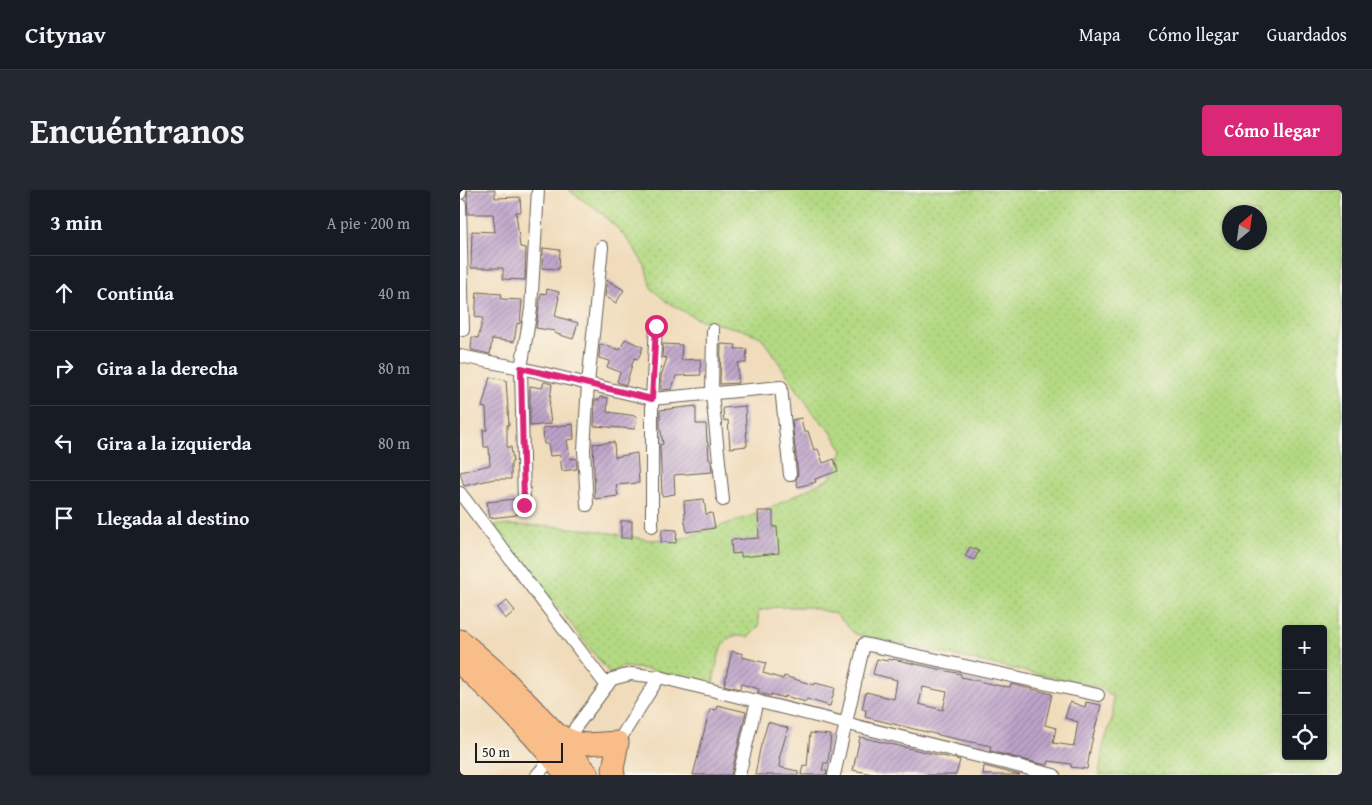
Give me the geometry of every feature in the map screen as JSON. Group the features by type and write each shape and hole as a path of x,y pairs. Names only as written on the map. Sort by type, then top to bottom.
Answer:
{"main road":[{"path":"460,640 566,730 575,742 587,744 618,742 613,769 614,775"},
{"path":"460,664 487,688 542,745 553,771"},
{"path":"566,730 589,775"}],"street":[{"path":"524,505 521,368 531,309 538,190"},
{"path":"460,205 463,330"},
{"path":"587,505 584,450 588,384 602,247"},
{"path":"652,526 652,399 656,326"},
{"path":"713,330 712,394 723,500"},
{"path":"460,356 521,368 652,399 781,387 790,475"},
{"path":"460,493 607,686"},
{"path":"834,775 864,644 1098,695"},
{"path":"566,730 612,679 631,674 659,677 1054,775"},
{"path":"618,742 659,677"},
{"path":"739,775 757,702"}],"green space":[{"path":"569,190 1342,190 1342,775 1099,775 1103,746 1113,716 1113,697 1101,688 855,634 836,614 809,607 776,607 758,611 759,626 749,637 733,636 724,644 718,657 713,684 647,669 622,667 610,674 493,525 548,526 592,530 650,540 683,538 760,513 830,478 838,465 843,450 831,432 814,414 761,337 743,330 697,319 667,302 651,288 645,266 620,231 602,214"}],"building":[{"path":"468,190 495,190 495,198 520,197 521,212 516,212 520,247 526,248 525,280 503,279 503,268 471,268 472,231 495,232 493,214 468,214"},
{"path":"543,248 560,250 559,269 542,268"},
{"path":"607,280 624,290 616,303 605,296"},
{"path":"547,289 559,292 555,316 578,323 573,339 554,333 555,331 536,328 541,293 546,294"},
{"path":"477,292 502,294 501,299 522,300 520,324 517,323 514,342 492,339 490,354 471,350 472,337 478,338 483,318 475,317"},
{"path":"625,339 643,347 638,359 634,358 626,385 617,382 620,372 607,367 610,361 599,358 600,344 620,350"},
{"path":"663,344 682,345 681,360 700,359 701,375 676,376 672,389 661,390 661,376 667,358 662,357"},
{"path":"721,344 736,345 735,349 747,349 746,363 738,363 738,383 720,384"},
{"path":"490,377 506,380 509,425 507,425 507,447 511,447 513,462 511,462 511,479 494,479 464,486 460,472 490,465 489,447 484,447 483,430 487,430 486,408 482,407"},
{"path":"544,382 552,384 549,408 551,424 530,426 530,386 542,388"},
{"path":"600,397 608,398 607,412 637,416 635,429 594,426 595,400 599,400"},
{"path":"696,406 696,424 706,424 712,472 674,475 675,494 662,496 660,445 663,444 660,410"},
{"path":"745,406 747,446 730,448 728,420 724,421 723,408"},
{"path":"801,418 804,432 808,431 814,450 818,449 823,463 834,459 838,471 815,479 816,482 798,487 792,420"},
{"path":"573,424 574,439 567,440 570,459 576,458 577,469 562,471 560,455 550,456 548,444 544,444 543,428"},
{"path":"614,442 615,457 637,453 639,483 616,485 618,496 595,499 593,444"},
{"path":"515,499 517,515 490,518 487,502"},
{"path":"704,499 706,514 712,513 715,528 687,532 684,517 684,501"},
{"path":"758,511 773,511 773,527 777,527 779,553 741,557 741,553 732,554 731,540 759,538"},
{"path":"621,521 632,521 632,538 621,538"},
{"path":"662,529 677,530 676,543 661,542"},
{"path":"970,547 979,551 974,560 965,556"},
{"path":"507,601 515,611 505,619 497,608"},
{"path":"732,651 743,654 742,657 766,663 763,673 783,679 784,676 814,685 815,683 835,688 830,706 807,699 806,702 785,696 784,698 758,693 759,689 741,684 740,689 724,685"},
{"path":"877,659 888,661 888,659 893,659 961,674 961,677 1000,686 1010,687 1011,684 1052,694 1045,725 1056,728 1053,743 1074,746 1078,722 1065,718 1070,702 1085,707 1086,702 1101,705 1087,769 1071,767 1071,764 1049,761 1048,765 1037,763 990,751 991,746 865,717 866,710 862,709 866,692 894,699 897,680 873,674","holes":["923,687 947,692 943,710 919,704"]},
{"path":"717,705 746,712 731,775 693,775 710,709 716,710"},
{"path":"768,722 788,728 779,759 779,767 798,771 798,775 755,775"},
{"path":"810,733 831,735 828,763 824,763 822,770 827,771 826,775 801,775 803,765 807,766"},
{"path":"860,737 960,760 956,775 877,775 853,770"},
{"path":"984,766 1020,775 983,775"}],"route":[{"path":"524,505 521,368 652,399 656,326"}]}
